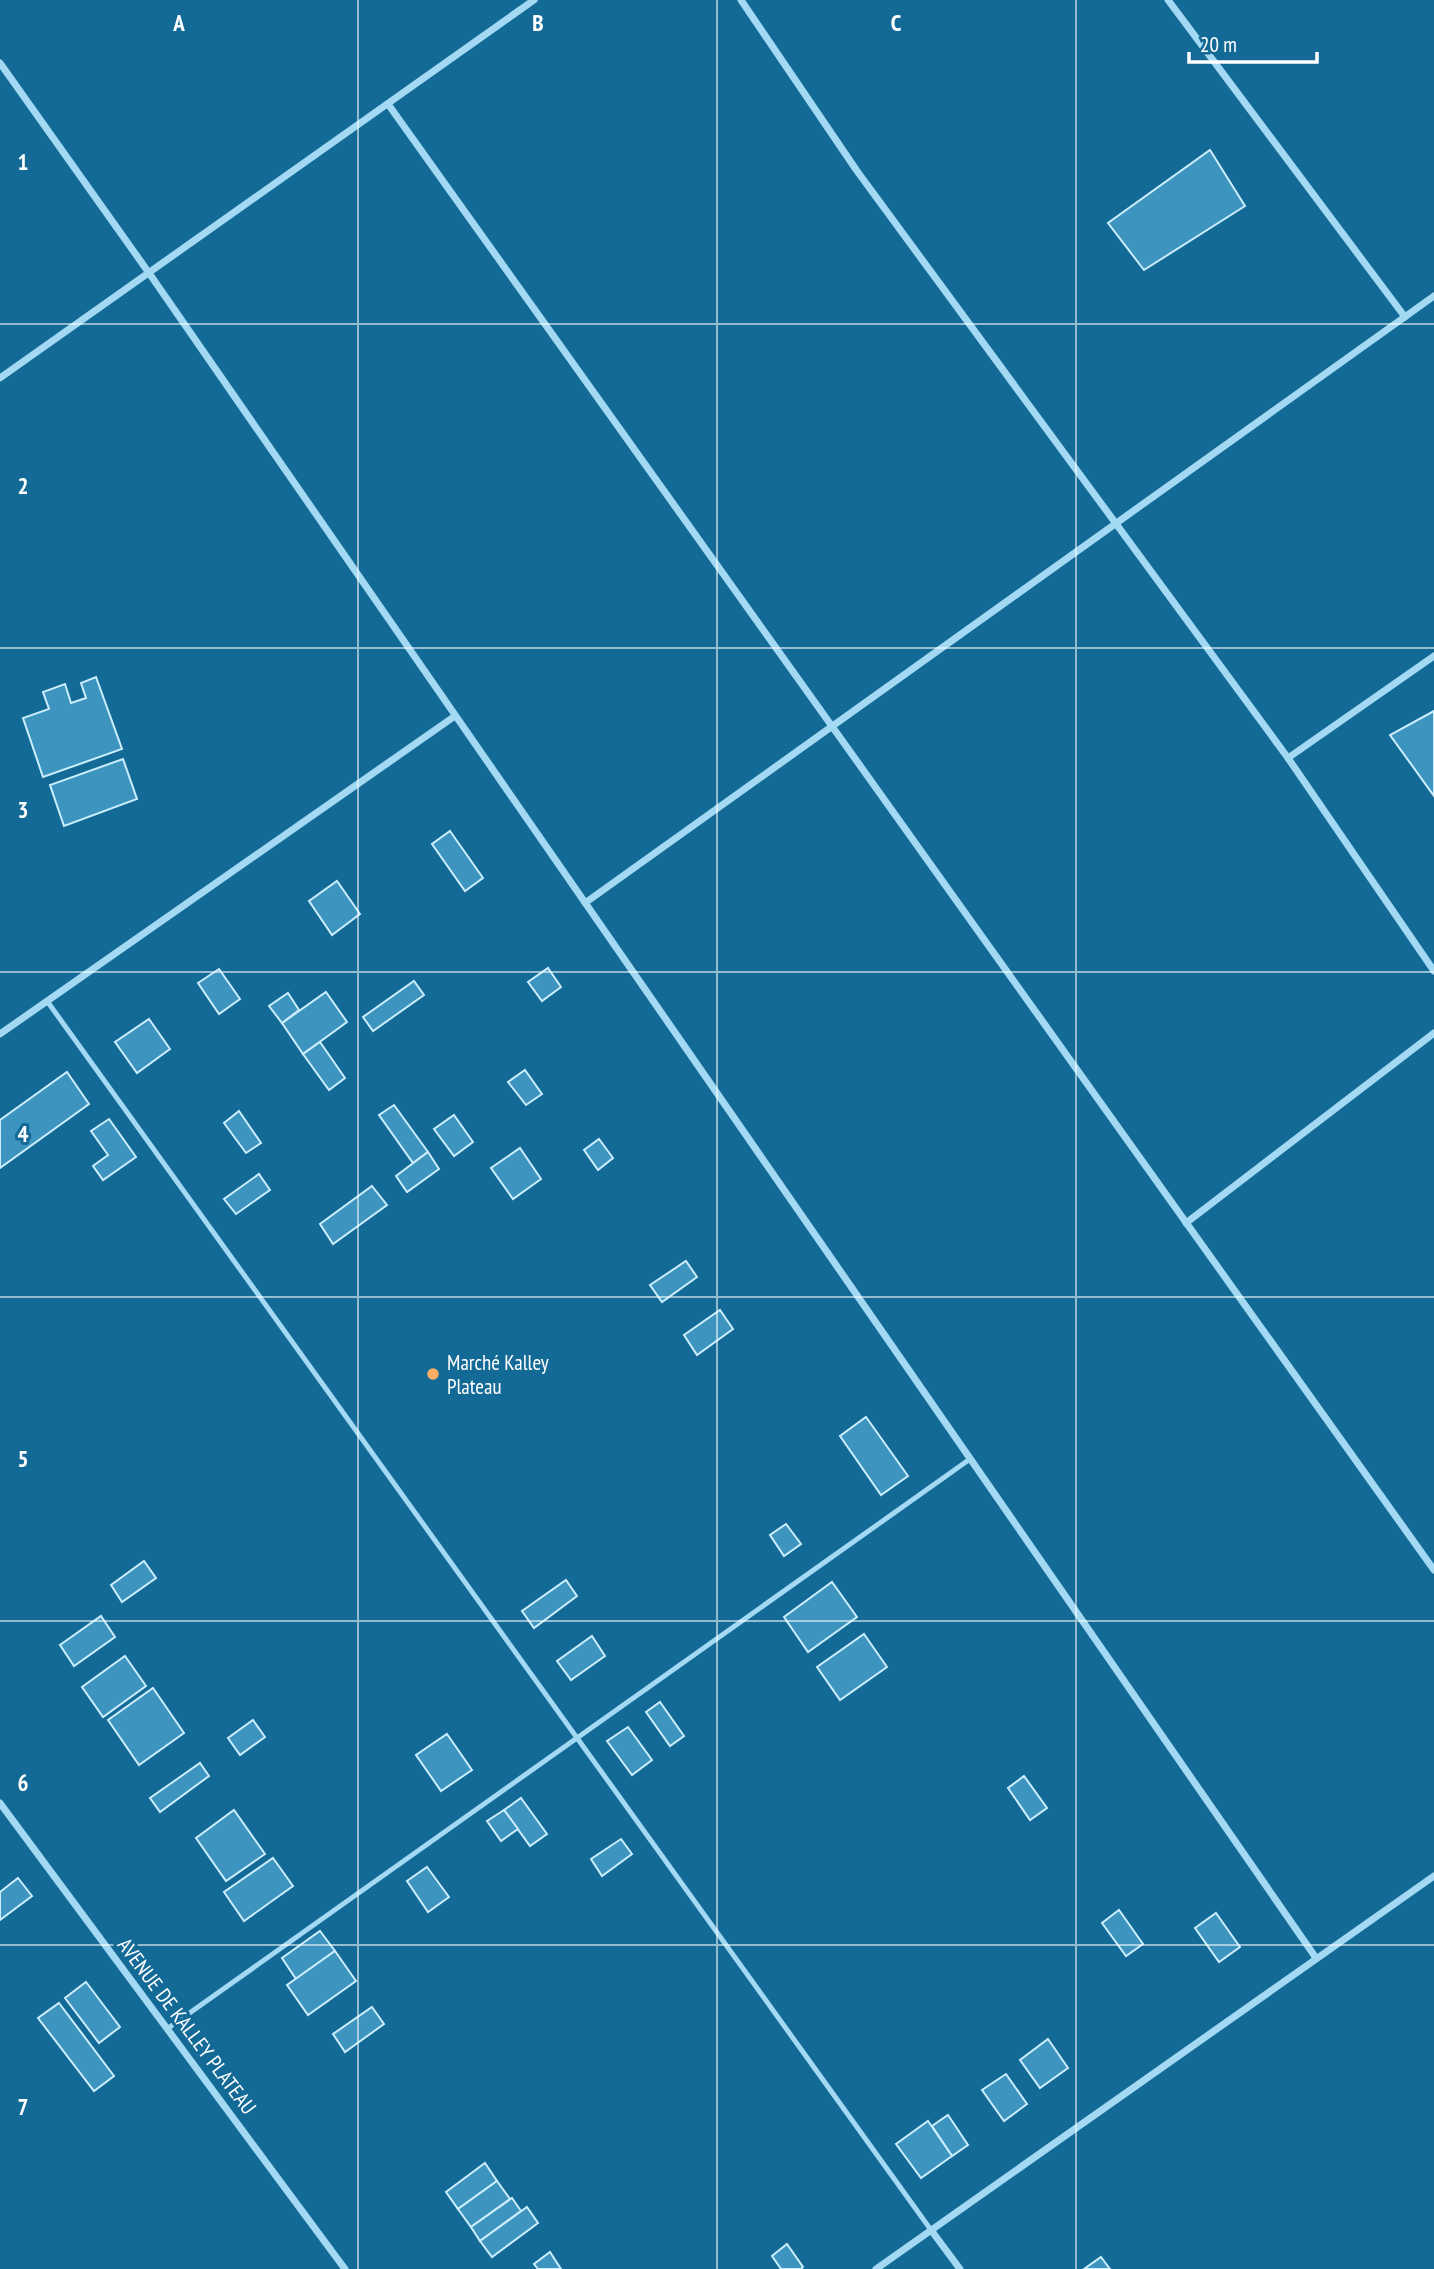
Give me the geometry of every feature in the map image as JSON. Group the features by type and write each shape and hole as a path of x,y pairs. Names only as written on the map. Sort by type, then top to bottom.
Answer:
{"street":[{"path":"0,378 534,0"},
{"path":"741,0 857,171 1288,758 1434,971"},
{"path":"1168,0 1405,317"},
{"path":"0,63 149,273 1316,1958"},
{"path":"388,104 1434,1570"},
{"path":"585,903 1434,296"},
{"path":"1288,758 1434,656"},
{"path":"0,1034 456,716"},
{"path":"1186,1223 1434,1033"},
{"name":"AVENUE DE KALLEY PLATEAU","path":"0,1803 345,2269"},
{"path":"876,2269 1434,1875"},
{"path":"931,2230 960,2269"}],"lane":[{"path":"47,1001 931,2230"},
{"path":"167,2029 970,1459"}],"building":[{"path":"1210,150 1245,206 1144,270 1108,223"},
{"path":"96,677 122,749 43,777 23,718 49,709 43,692 65,684 71,703 86,698 81,683"},
{"path":"1434,711 1434,796 1390,735"},
{"path":"123,759 137,799 64,826 50,785"},
{"path":"450,831 483,878 465,891 432,844"},
{"path":"337,881 360,914 332,935 309,901"},
{"path":"548,968 561,987 542,1001 528,982"},
{"path":"219,969 240,999 219,1014 198,983"},
{"path":"414,981 424,995 373,1031 363,1017"},
{"path":"326,992 347,1022 303,1054 282,1023"},
{"path":"288,993 299,1010 282,1023 269,1006"},
{"path":"149,1019 170,1049 137,1073 115,1042"},
{"path":"320,1042 345,1078 329,1090 303,1054"},
{"path":"525,1070 542,1094 526,1105 508,1082"},
{"path":"67,1072 89,1104 0,1168 0,1120"},
{"path":"394,1105 428,1152 413,1163 379,1115"},
{"path":"239,1111 261,1143 246,1153 224,1123"},
{"path":"454,1115 473,1142 454,1156 434,1129"},
{"path":"109,1119 136,1157 103,1180 93,1166 108,1155 91,1131"},
{"path":"599,1139 613,1158 598,1170 584,1150"},
{"path":"520,1148 541,1179 513,1199 491,1168"},
{"path":"428,1152 439,1169 407,1192 396,1176"},
{"path":"259,1174 270,1190 236,1214 224,1199"},
{"path":"372,1186 387,1205 333,1244 320,1224"},
{"path":"686,1261 697,1277 662,1302 650,1285"},
{"path":"720,1310 733,1329 697,1355 684,1335"},
{"path":"866,1417 908,1476 881,1495 840,1436"},
{"path":"786,1524 801,1544 784,1556 770,1535"},
{"path":"144,1561 156,1578 122,1602 111,1585"},
{"path":"566,1580 577,1596 534,1628 522,1611"},
{"path":"832,1582 857,1617 808,1652 784,1617"},
{"path":"101,1616 115,1637 74,1666 60,1645"},
{"path":"864,1634 887,1667 840,1700 817,1667"},
{"path":"592,1636 605,1656 571,1680 557,1661"},
{"path":"125,1656 146,1686 103,1717 82,1687"},
{"path":"153,1688 184,1733 139,1765 108,1720"},
{"path":"660,1702 684,1736 670,1746 646,1712"},
{"path":"253,1720 265,1737 240,1755 228,1738"},
{"path":"628,1727 652,1760 632,1775 607,1741"},
{"path":"447,1734 472,1770 441,1791 416,1755"},
{"path":"200,1763 209,1776 160,1812 150,1798"},
{"path":"1024,1776 1047,1808 1030,1820 1008,1788"},
{"path":"521,1798 547,1834 530,1846 504,1810"},
{"path":"234,1810 265,1854 226,1881 196,1838"},
{"path":"504,1810 518,1829 501,1841 487,1821"},
{"path":"621,1839 632,1854 602,1876 591,1859"},
{"path":"273,1858 293,1886 244,1921 224,1892"},
{"path":"427,1867 449,1897 428,1912 407,1881"},
{"path":"18,1878 32,1896 0,1920 0,1892"},
{"path":"1119,1910 1143,1944 1126,1956 1102,1923"},
{"path":"1216,1913 1240,1947 1219,1962 1195,1928"},
{"path":"320,1931 335,1951 296,1979 282,1958"},
{"path":"335,1951 356,1981 308,2015 287,1985"},
{"path":"86,1982 120,2027 99,2043 65,1998"},
{"path":"59,2003 114,2076 94,2091 38,2018"},
{"path":"372,2007 384,2024 345,2052 333,2034"},
{"path":"1048,2039 1068,2068 1040,2088 1020,2060"},
{"path":"1006,2074 1027,2104 1004,2121 982,2090"},
{"path":"948,2115 968,2145 952,2156 932,2126"},
{"path":"928,2121 952,2156 921,2178 896,2144"},
{"path":"485,2163 497,2181 458,2209 446,2192"},
{"path":"497,2181 510,2199 471,2227 458,2209"},
{"path":"512,2198 521,2211 480,2241 471,2227"},
{"path":"527,2207 538,2223 492,2257 480,2241"},
{"path":"787,2244 803,2267 801,2269 781,2269 772,2256"},
{"path":"550,2252 561,2269 538,2269 534,2264"},
{"path":"1101,2257 1110,2269 1084,2269"}],"place":[{"name":"Marché Kalley Plateau","path":"433,1374"}]}
